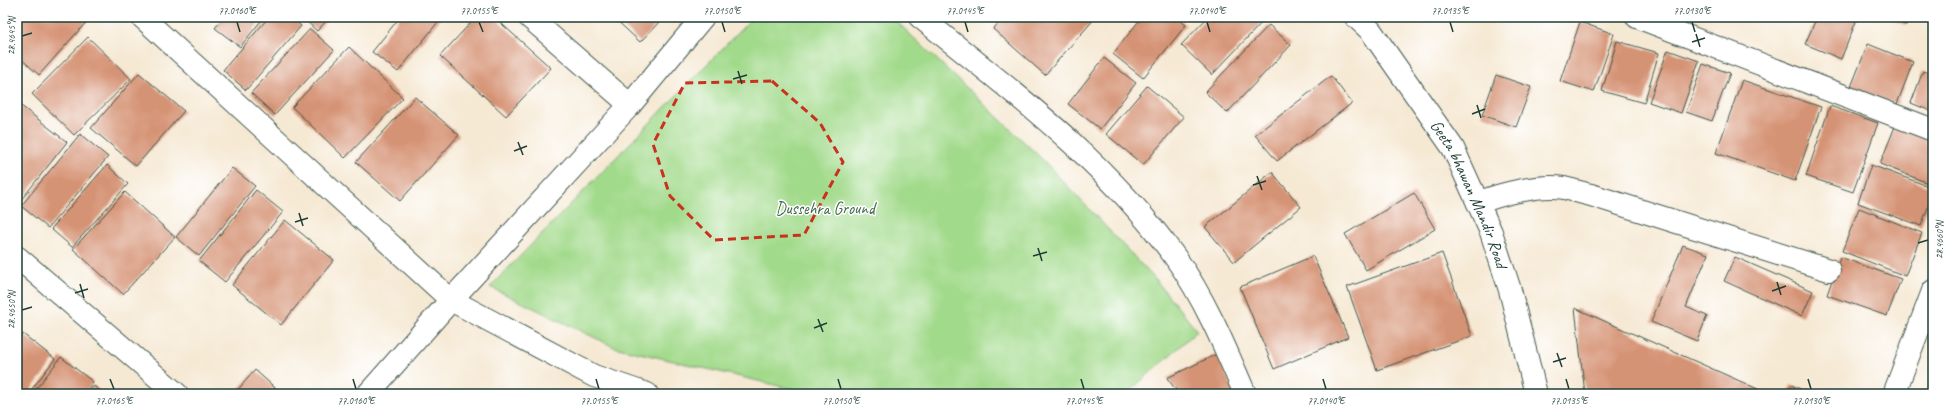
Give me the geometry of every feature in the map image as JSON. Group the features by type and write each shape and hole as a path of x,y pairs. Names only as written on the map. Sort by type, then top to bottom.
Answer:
{"street":[{"path":"142,17 451,300 594,376 647,394"},
{"path":"529,17 630,105"},
{"path":"368,394 451,300 630,105 703,17"},
{"path":"920,17 1053,125 1129,199 1175,257 1211,315 1245,394"},
{"path":"1637,17 1933,130"},
{"name":"Geeta bhawan Mandir Road","path":"1369,22 1453,148 1478,203 1491,232 1510,290 1536,394"},
{"path":"1478,203 1498,195 1532,189 1562,188 1591,195 1829,270"},
{"path":"17,257 177,394"},
{"path":"1894,394 1933,291"}],"highlighted area":[{"path":"772,81 820,123 843,162 804,235 714,240 670,196 653,144 685,83"}],"green space":[{"name":"Dussehra Ground","path":"753,17 890,17 895,20 1041,158 1155,279 1197,331 1132,389 1132,394 813,394 614,347 490,287"}],"building":[{"path":"17,17 91,17 39,75 17,55"},
{"path":"224,17 264,17 240,47 215,28"},
{"path":"269,17 291,17 301,26 246,90 223,70"},
{"path":"302,17 330,17 317,31"},
{"path":"400,17 442,17 398,72 372,52"},
{"path":"476,17 494,17 551,68 506,116 440,56"},
{"path":"613,17 664,17 640,42"},
{"path":"1004,17 1096,17 1045,75 993,29"},
{"path":"1142,17 1176,17 1186,25 1143,78 1113,54"},
{"path":"1208,17 1267,17 1212,75 1181,45"},
{"path":"1817,17 1851,17 1857,19 1841,59 1805,44"},
{"path":"1885,17 1909,17 1906,25"},
{"path":"1580,22 1614,34 1594,92 1560,81"},
{"path":"1269,25 1291,45 1227,113 1205,92"},
{"path":"310,29 334,50 275,115 251,93"},
{"path":"88,37 131,79 74,135 32,94"},
{"path":"1617,41 1659,53 1644,103 1602,91"},
{"path":"1868,44 1913,62 1897,104 1851,87"},
{"path":"349,47 403,98 345,158 292,107"},
{"path":"1668,50 1699,61 1681,113 1649,102"},
{"path":"1104,58 1136,83 1100,129 1068,104"},
{"path":"1703,64 1730,73 1712,121 1686,112"},
{"path":"1923,71 1933,75 1933,112 1911,103"},
{"path":"139,73 184,111 136,166 91,128"},
{"path":"1496,75 1531,87 1516,127 1482,115"},
{"path":"1331,76 1352,103 1277,161 1255,135"},
{"path":"1742,80 1821,107 1795,181 1716,153"},
{"path":"1147,86 1184,117 1143,165 1106,134"},
{"path":"17,94 21,98 17,103"},
{"path":"415,97 459,135 400,201 356,162"},
{"path":"20,105 67,142 21,200 17,197 17,109"},
{"path":"1830,106 1878,123 1853,192 1806,176"},
{"path":"1896,124 1933,138 1933,185 1880,164"},
{"path":"80,134 108,157 48,228 21,206"},
{"path":"107,165 128,184 72,247 51,229"},
{"path":"1871,165 1933,188 1933,194 1921,226 1858,203"},
{"path":"232,168 255,186 199,256 176,237"},
{"path":"1272,172 1301,207 1234,262 1205,227"},
{"path":"256,190 283,212 225,282 199,261"},
{"path":"125,192 175,237 123,294 73,249"},
{"path":"1414,193 1435,229 1366,270 1345,234"},
{"path":"1859,208 1922,233 1905,276 1842,251"},
{"path":"285,220 334,260 281,325 232,285"},
{"path":"1683,245 1708,254 1686,307 1707,316 1697,341 1651,322"},
{"path":"1442,253 1472,336 1377,370 1347,287"},
{"path":"1313,256 1348,337 1274,369 1240,287"},
{"path":"1735,257 1813,291 1802,316 1724,281"},
{"path":"1840,257 1901,279 1887,316 1827,295"},
{"path":"1575,308 1769,394 1585,394"},
{"path":"23,334 55,359 28,394 17,394 17,342"},
{"path":"1217,354 1235,394 1179,394 1167,378"},
{"path":"61,357 93,382 84,394 32,394"},
{"path":"255,370 282,394 234,394"},
{"path":"1933,376 1933,394 1926,394"},
{"path":"1791,385 1813,394 1788,394"},
{"path":"94,386 104,394 88,394"}]}
